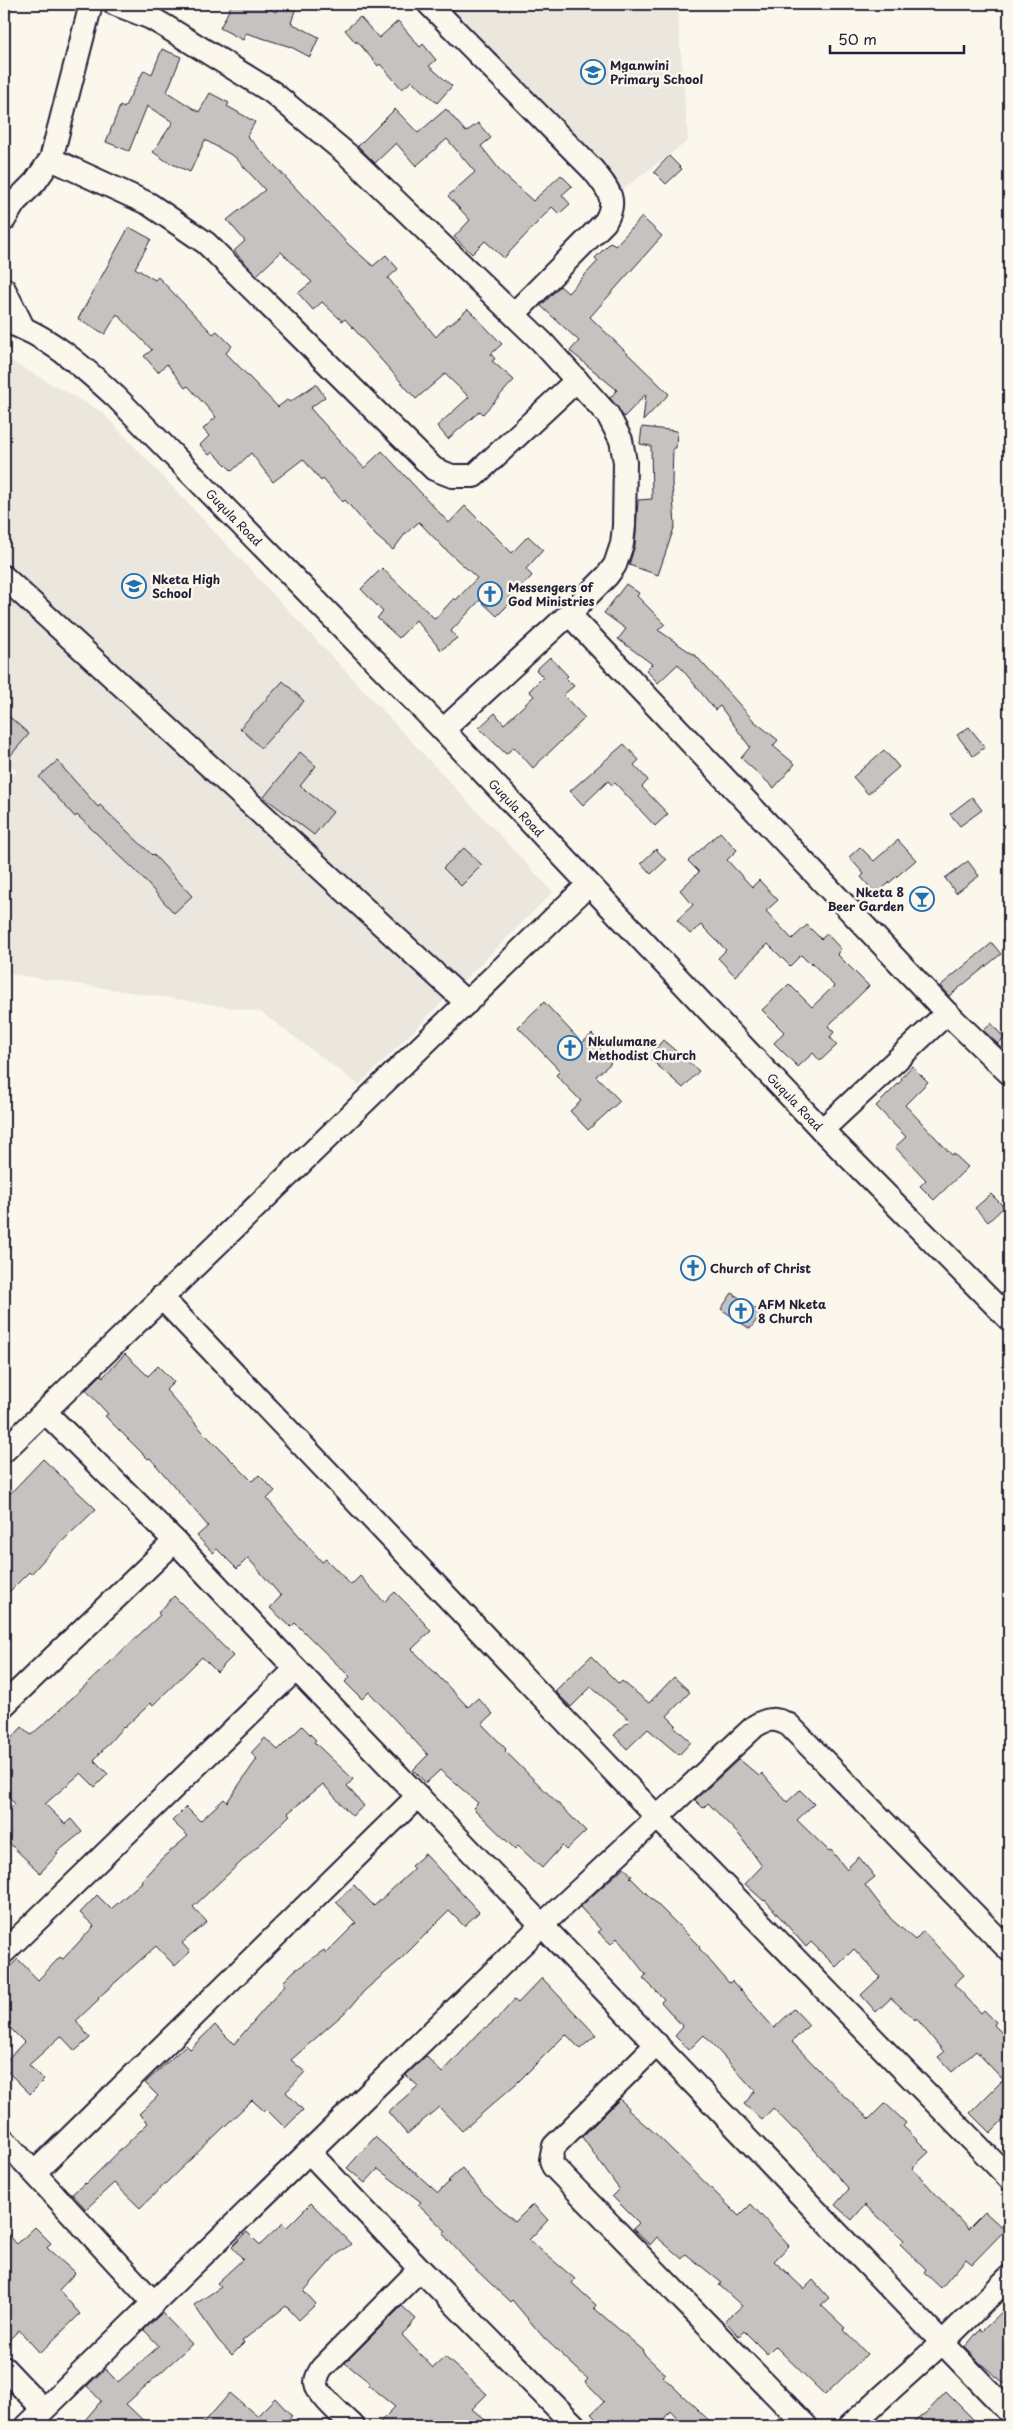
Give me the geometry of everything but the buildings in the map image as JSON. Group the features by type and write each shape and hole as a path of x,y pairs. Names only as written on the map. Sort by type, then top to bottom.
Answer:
{"street":[{"path":"4,220 15,202 35,182 51,159 91,4"},
{"path":"115,4 130,8 168,28 272,92 348,155 514,314 608,415 621,440 625,462 624,526 622,544 615,565 607,576 569,614 443,730"},
{"path":"429,4 592,170 606,187 612,199 611,212 605,222 514,314"},
{"path":"51,159 149,204 206,243 434,469 452,476 474,476 577,380"},
{"path":"4,289 13,324"},
{"name":"Guqula Road","path":"13,324 82,367 116,396 443,730 822,1130 1009,1319"},
{"path":"4,577 467,1003"},
{"path":"569,614 947,1013 1009,1073"},
{"path":"4,1451 588,885"},
{"path":"822,1130 947,1013"},
{"path":"161,1297 658,1818 1009,2178"},
{"path":"45,1412 175,1541 1009,2412"},
{"path":"4,1705 175,1541"},
{"path":"4,1952 296,1669"},
{"path":"27,2426 153,2302 310,2153 542,1925 755,1726 764,1721 779,1720 796,1732 1009,1950"},
{"path":"35,2172 418,1796"},
{"path":"656,2044 554,2146 551,2160 552,2166 806,2426"},
{"path":"4,2140 153,2302"},
{"path":"310,2153 420,2269 574,2426"},
{"path":"353,2426 320,2392 316,2381 317,2375 420,2269"},
{"path":"850,2426 943,2342 1009,2277"},
{"path":"4,2368 43,2409"}],"shaded area":[{"name":"Mganwini Primary School","path":"436,4 677,4 688,141 620,191"},
{"name":"Nketa High School","path":"4,357 102,412 553,892 359,1085 261,1012 4,973 4,786 17,771 4,760"}],"place":[{"name":"Mganwini Primary School","path":"593,72"},
{"name":"Nketa High School","path":"134,586"},
{"name":"Messengers of God Ministries","path":"490,594"},
{"name":"Nketa 8 Beer Garden","path":"922,899"},
{"name":"Nkulumane Methodist Church","path":"570,1048"},
{"name":"Church of Christ","path":"693,1268"},
{"name":"AFM Nketa 8 Church","path":"741,1311"}]}
